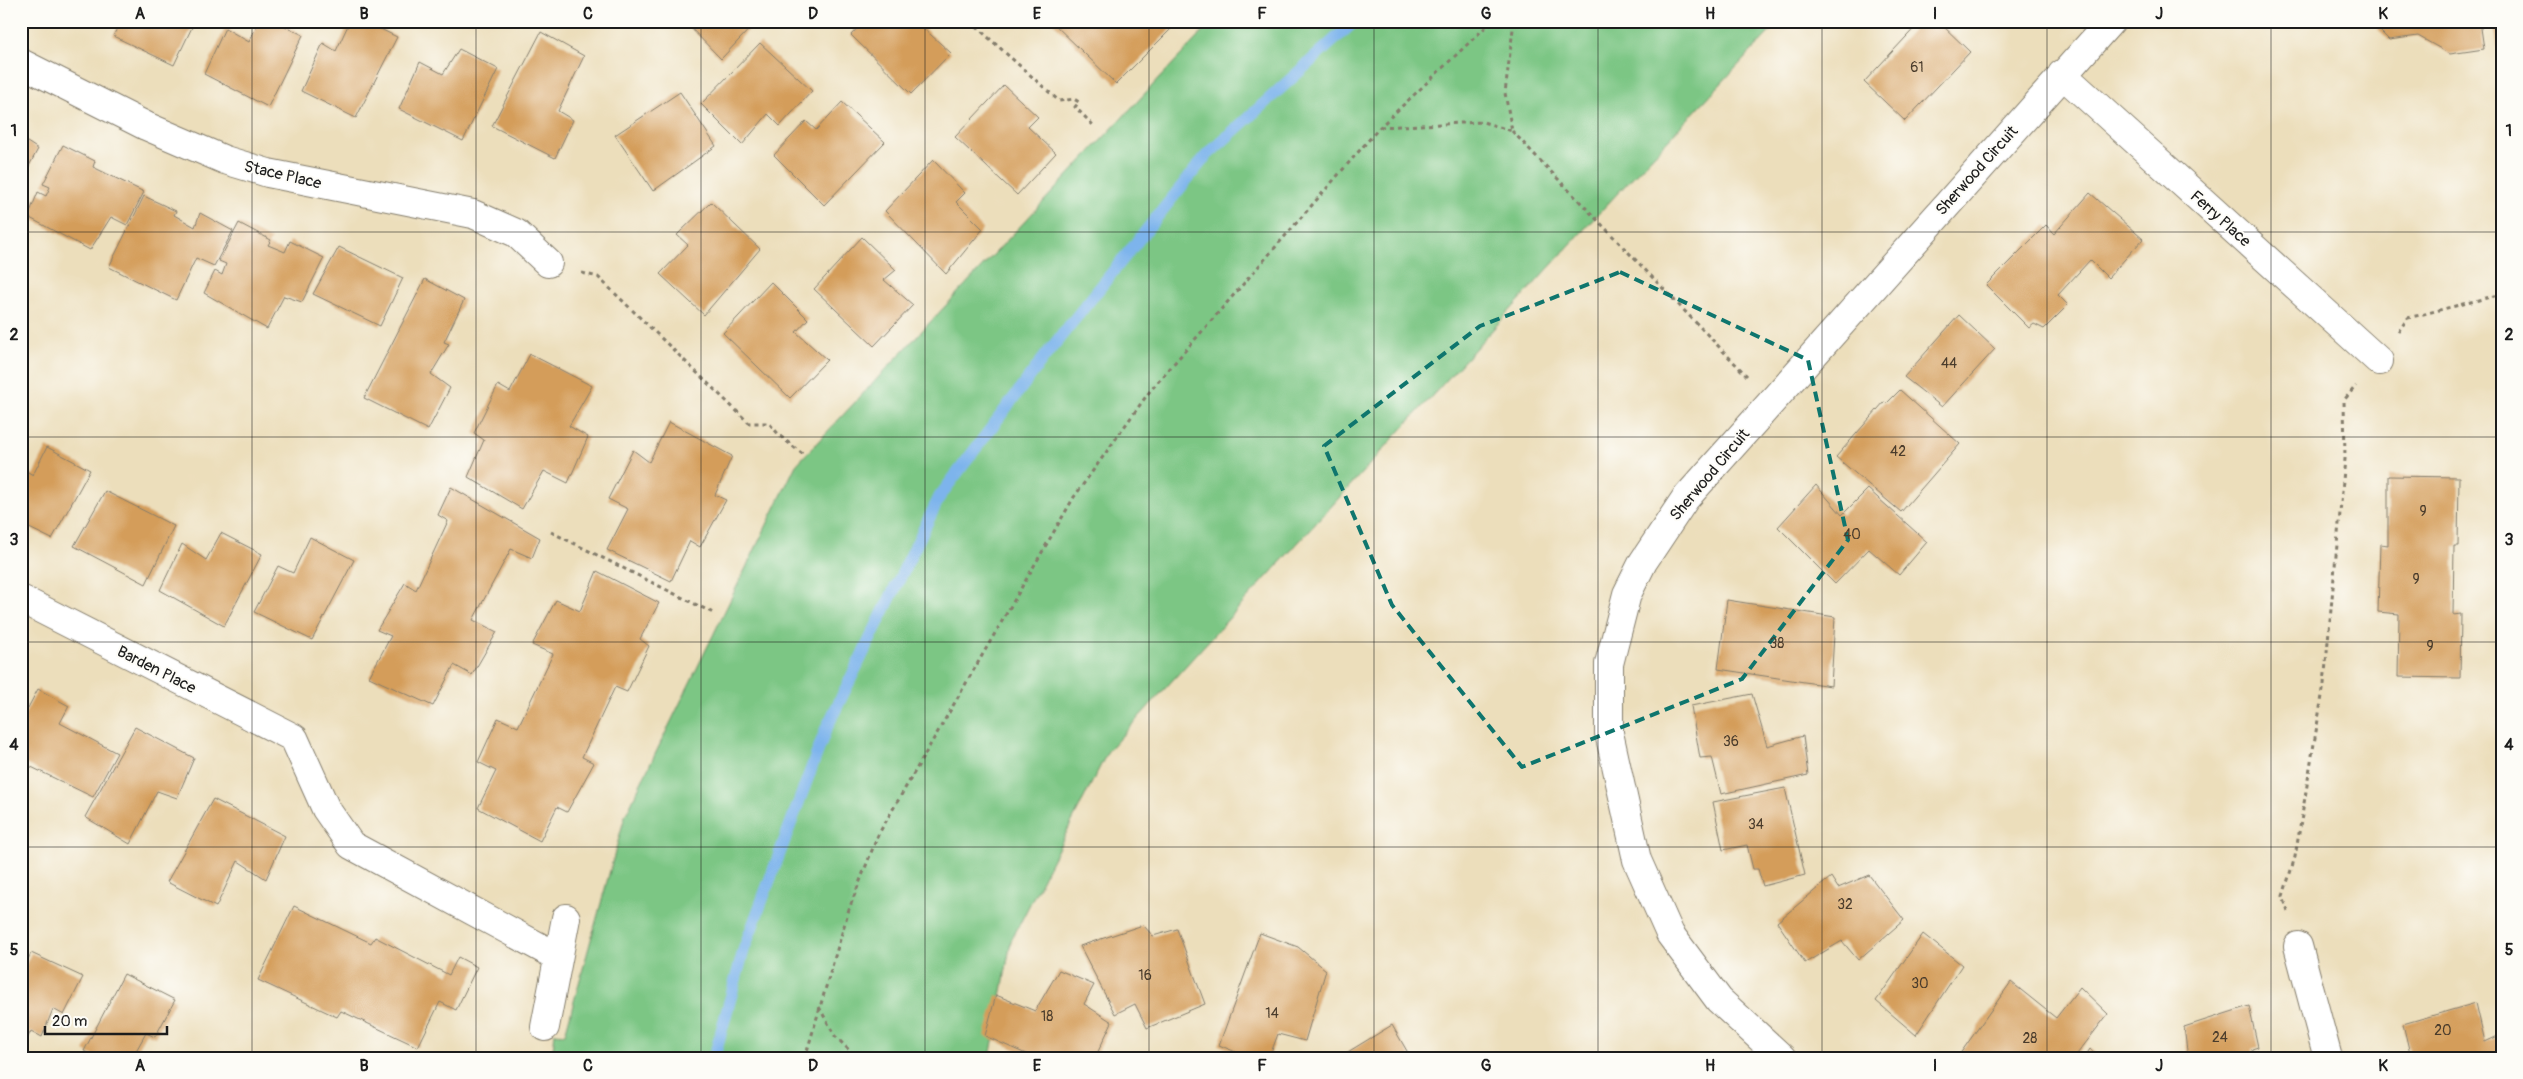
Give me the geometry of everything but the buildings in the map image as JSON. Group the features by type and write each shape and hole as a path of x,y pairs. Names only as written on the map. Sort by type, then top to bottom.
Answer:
{"street":[{"name":"Sherwood Circuit","path":"1782,1058 1719,1000 1670,934 1637,860 1609,733 1609,664 1627,594 1643,562 1685,498 2111,21"},
{"name":"Stace Place","path":"21,63 146,126 225,160 268,173 473,214 516,233 548,264"},
{"name":"Ferry Place","path":"2062,74 2379,361"},
{"name":"Barden Place","path":"21,599 294,738 326,809 352,845 558,958"},
{"path":"545,1027 566,918"},
{"path":"2298,946 2328,1058"}],"path":[{"path":"970,21 1059,100 1074,98 1079,102 1075,108 1093,125"},
{"path":"805,1058 849,909 878,835 1074,497 1150,391 1380,127 1492,21"},
{"path":"1512,131 1505,93 1514,21"},
{"path":"1380,127 1483,122 1512,131 1771,401"},
{"path":"548,264 598,277 749,423 769,423 780,436 805,456"},
{"path":"2298,946 2283,896 2295,857 2324,684 2345,459 2344,400 2379,361 2408,318 2502,294"},
{"path":"551,532 713,612"},
{"path":"819,1007 835,1036 857,1058"}],"highlighted area":[{"path":"1620,272 1808,360 1848,540 1742,679 1522,767 1392,605 1324,446 1480,326"}],"green space":[{"path":"1213,21 1780,21 1600,212 1108,751 1011,941 990,1058 552,1058 555,1033 565,1034 625,816 796,465"}],"waterway":[{"path":"714,1058 744,949 826,729 940,496 1049,351 1206,156 1355,21"}]}
